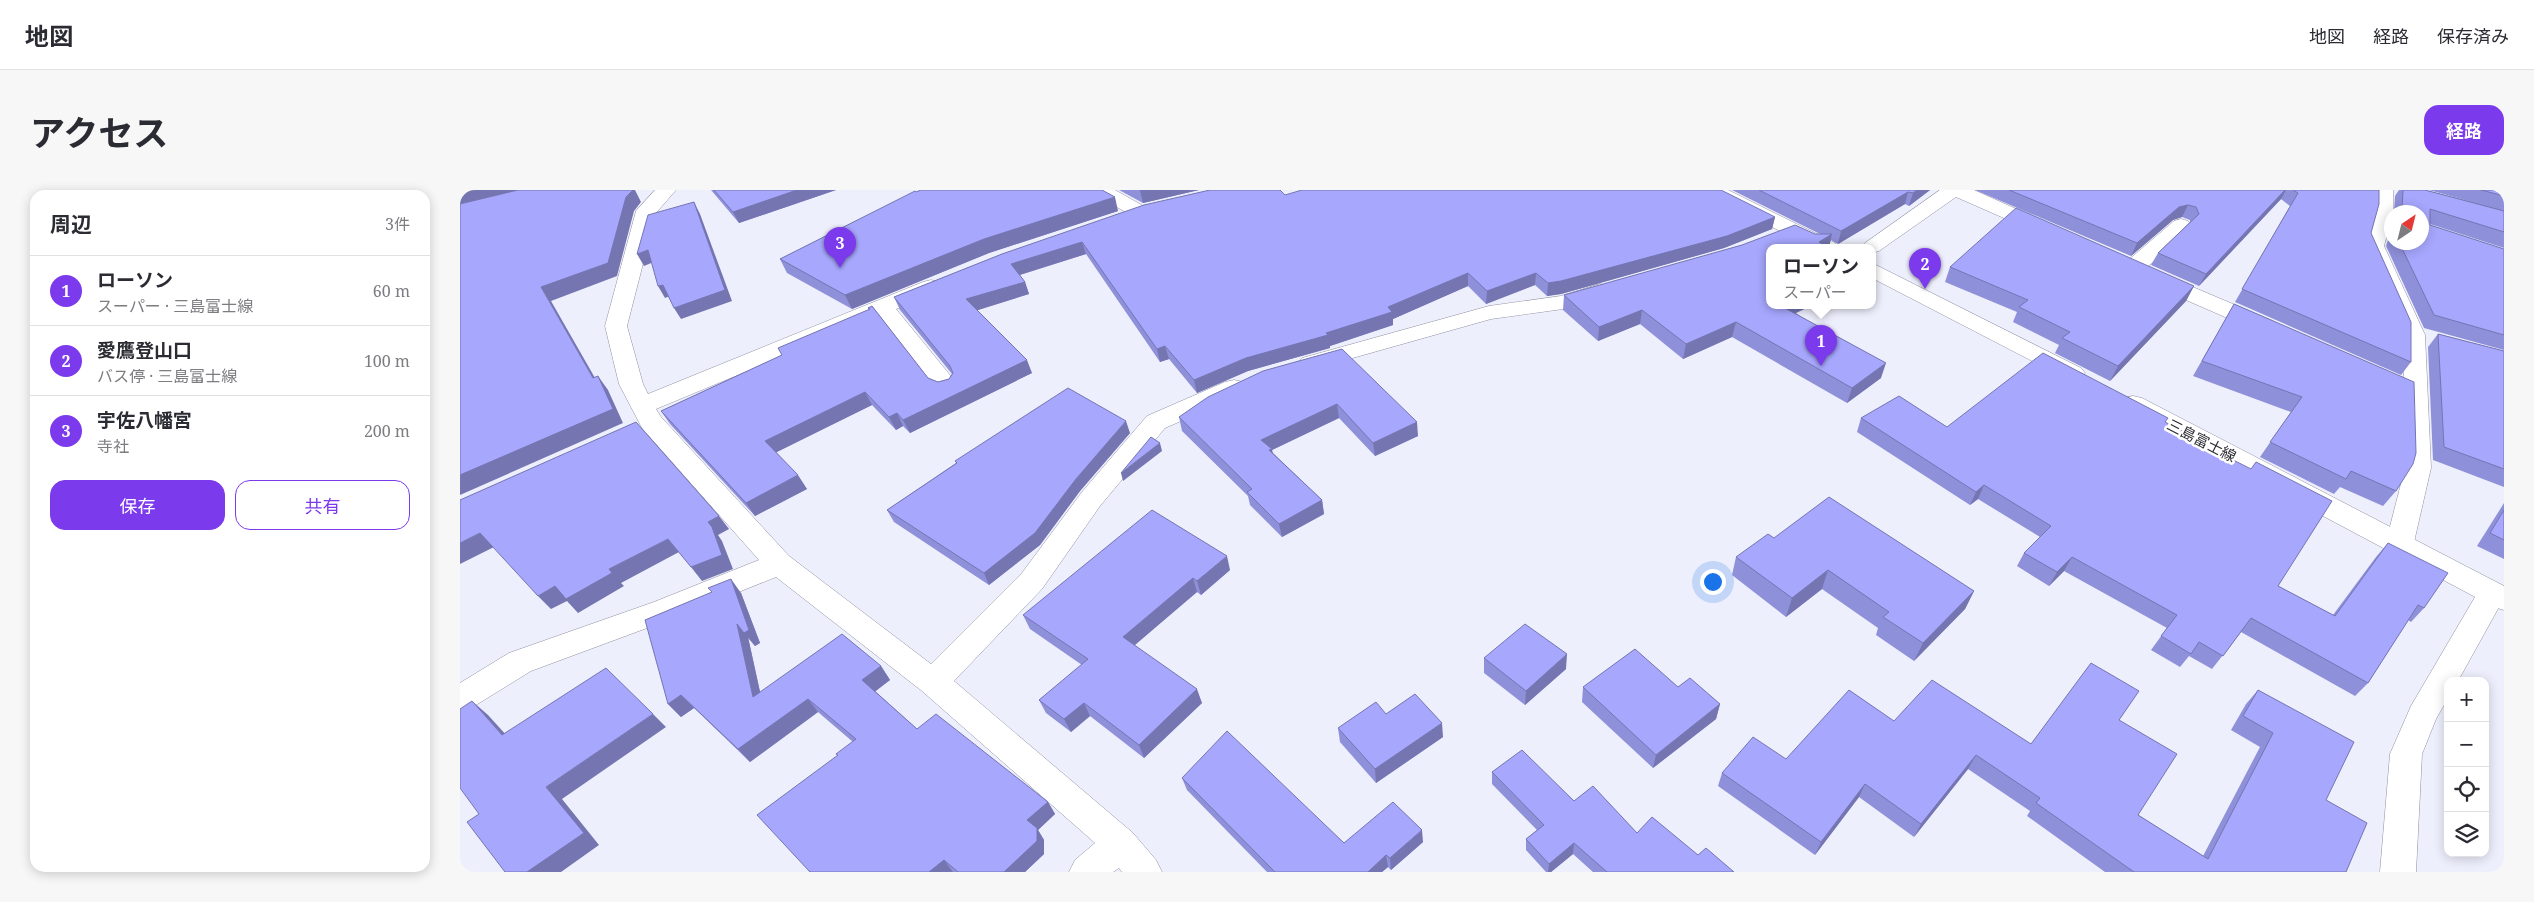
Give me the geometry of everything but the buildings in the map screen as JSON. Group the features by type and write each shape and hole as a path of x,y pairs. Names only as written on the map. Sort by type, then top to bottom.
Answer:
{"street":[{"path":"666,190 646,211 616,326 631,384 643,419 779,564 933,682 1121,844 1144,872"},
{"path":"1100,190 1149,210 1114,221"},
{"path":"1713,190 1822,244"},
{"path":"2383,190 2386,205"},
{"path":"1876,244 1945,192 2063,237"},
{"path":"2181,225 2124,264 2288,336"},
{"path":"2384,226 2374,246 2423,337 2406,388 2418,468 2400,542"},
{"path":"1766,240 1792,230"},
{"name":"三島富士線","path":"1876,271 2400,542 2498,596"},
{"path":"643,419 882,307 954,278"},
{"path":"1285,370 1490,313 1563,302 1618,286"},
{"path":"882,307 945,385"},
{"path":"933,682 1032,581 1091,499 1156,422 1257,378"},
{"path":"460,699 520,662 664,610 779,564"},
{"path":"2398,872 2406,754 2422,715 2498,596"},
{"path":"1087,872 1121,844"}],"place":[{"name":"宇佐八幡宮","path":"840,268"},
{"name":"愛鷹登山口","path":"1925,289"},
{"name":"ローソン","path":"1821,366"}]}
